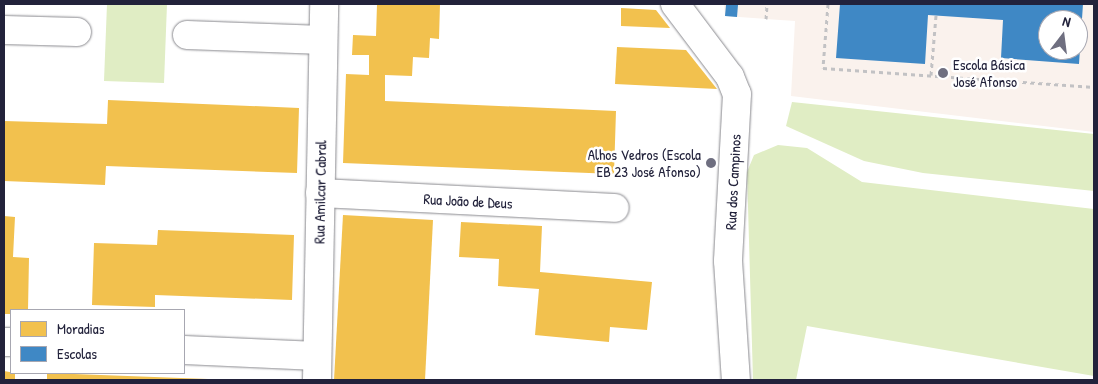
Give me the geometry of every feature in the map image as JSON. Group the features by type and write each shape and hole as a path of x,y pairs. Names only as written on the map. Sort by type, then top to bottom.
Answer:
{"street":[{"name":"Rua Amilcar Cabral","path":"317,368 324,4"},
{"name":"Rua dos Campinos","path":"675,4 730,77 737,94 728,262 736,380"},
{"path":"4,30 77,32"},
{"path":"187,35 323,40"},
{"name":"Rua João de Deus","path":"320,193 615,208"},
{"path":"185,350 317,368"}],"path":[{"path":"766,19 767,4"},
{"path":"828,4 823,68 1094,87"},
{"path":"931,75 936,15"}],"shaded area":[{"name":"Escola Básica José Afonso","path":"724,4 1094,4 1094,132 791,96 795,21 725,16"}],"green space":[{"path":"107,4 167,4 164,83 104,81"},
{"path":"792,102 1094,134 1094,191 923,173 864,161 786,126"},
{"path":"778,145 807,148 862,182 1094,209 1094,376 807,326 796,380 753,380 747,172 754,155"}],"building: Moradias":[{"path":"377,4 440,4 439,39 430,38 429,58 413,57 412,76 385,75 385,101 616,111 614,174 343,163 346,74 369,75 369,55 352,55 353,35 376,36"},
{"path":"621,8 656,10 670,28 621,26"},
{"path":"617,47 686,50 717,89 615,84"},
{"path":"108,100 299,108 297,173 106,166 105,185 4,181 4,121 107,124"},
{"path":"343,215 433,220 425,380 334,380"},
{"path":"4,216 15,217 13,257 29,258 28,309 10,309 10,314 4,314"},
{"path":"461,222 542,226 540,272 652,282 647,330 610,327 609,342 535,335 539,289 498,286 499,259 459,257"},
{"path":"158,230 294,235 292,300 155,295 155,307 92,305 94,243 157,245"},
{"path":"4,371 15,374 15,380 4,380"},
{"path":"47,374 208,379 208,380 47,380"}],"building: Escolas":[{"path":"840,4 1083,4 1083,10 1038,10 1038,60 1079,60 1079,64 1001,58 1003,20 928,15 925,64 836,58"},
{"path":"726,5 738,5 737,17 725,16"}],"place":[{"name":"Escola Básica José Afonso","path":"943,73"},
{"name":"Alhos Vedros (Escola EB 23 José Afonso)","path":"711,163"}]}
